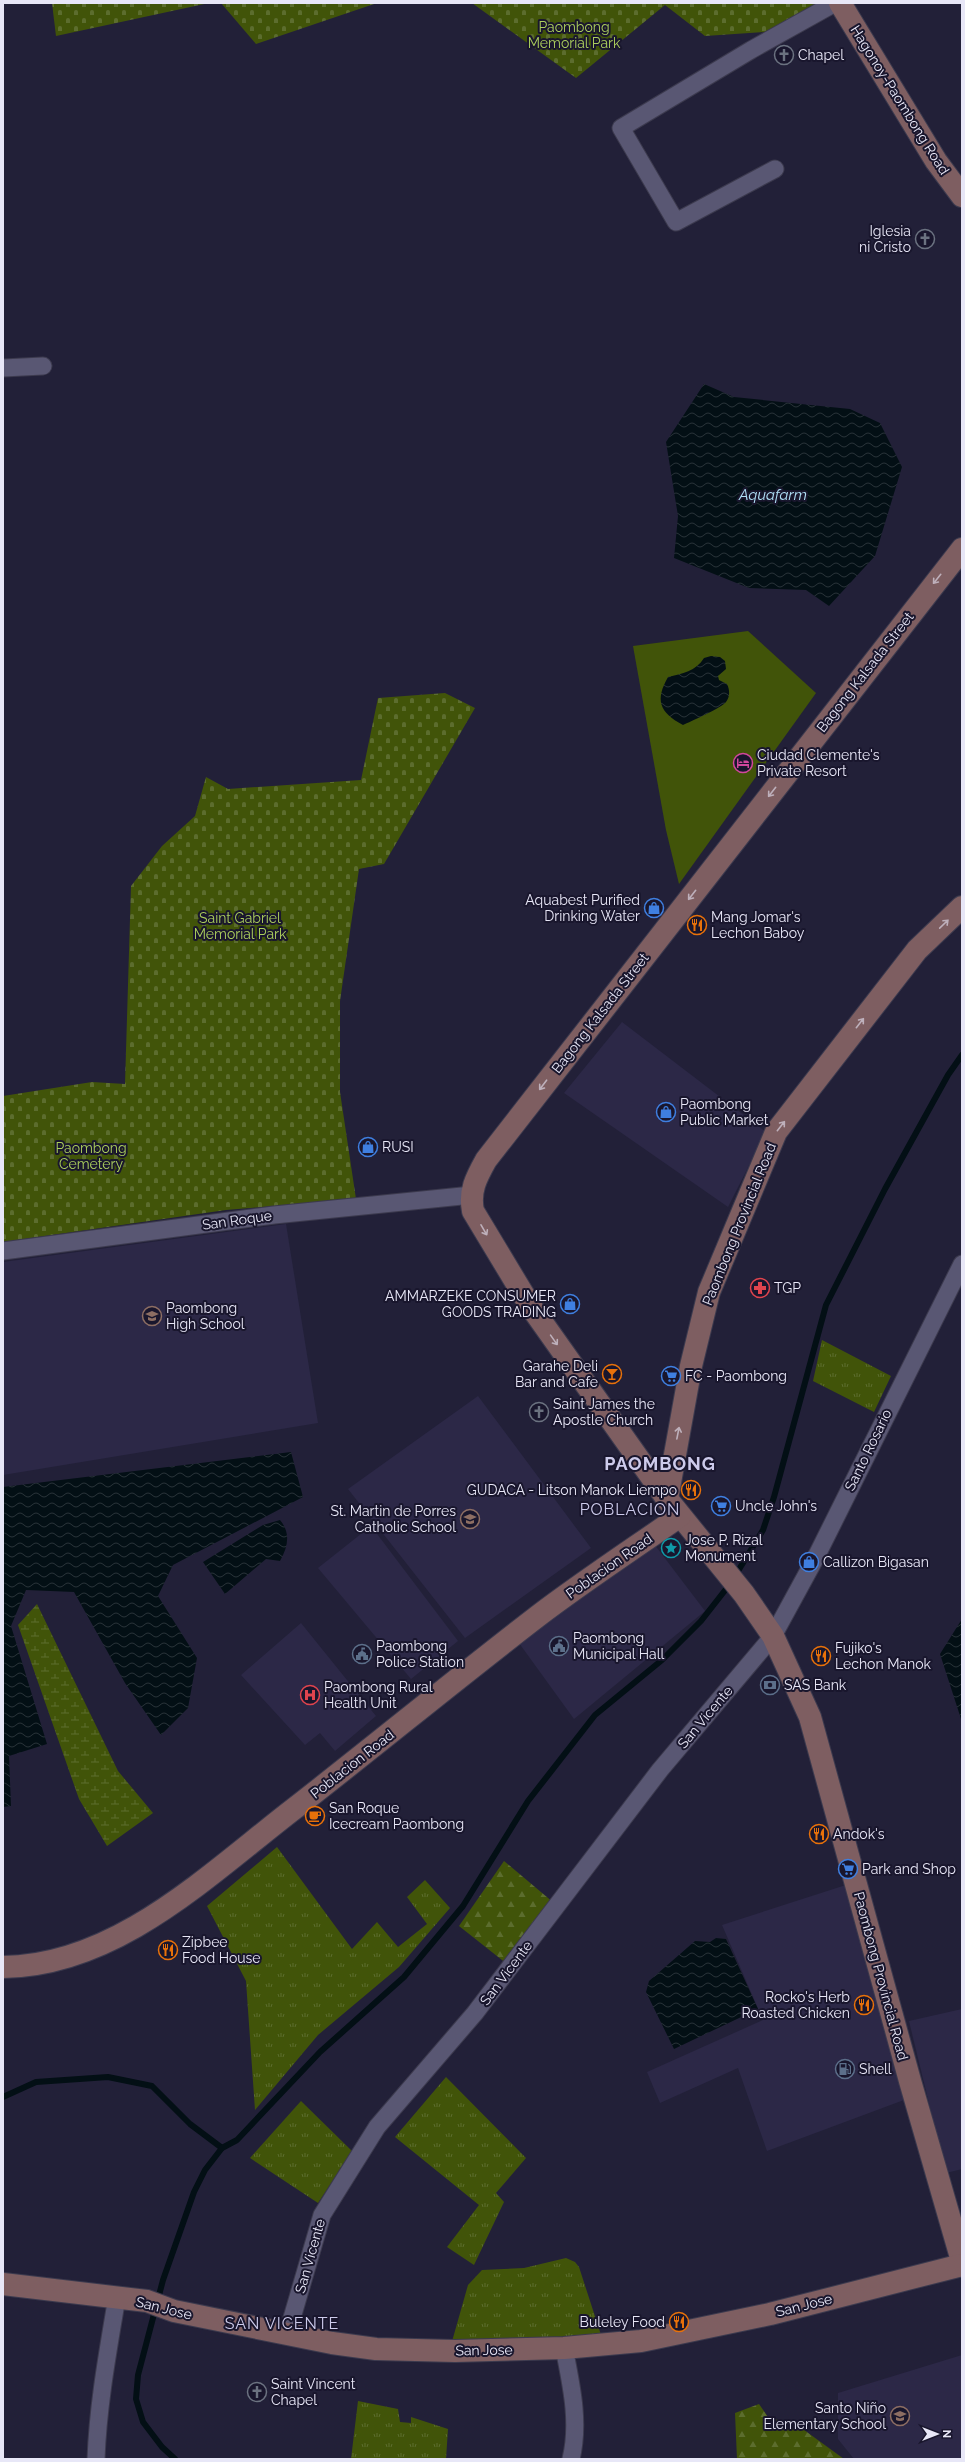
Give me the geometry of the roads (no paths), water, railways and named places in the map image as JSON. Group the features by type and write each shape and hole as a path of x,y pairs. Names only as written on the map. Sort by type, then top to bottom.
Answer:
{"main road":[{"name":"Hagonoy-Paombong Road","path":"840,3 936,161 962,196"},
{"name":"Bagong Kalsada Street","path":"674,1508 529,1304 472,1211 473,1184 486,1160 962,549"},
{"name":"Paombong Provincial Road","path":"962,907 916,950 776,1132 709,1292 690,1366 674,1508 744,1594 773,1636 810,1717 962,2261"},
{"name":"Poblacion Road","path":"3,1967 65,1958 102,1945 161,1911 422,1709 674,1508"},
{"name":"San Jose","path":"3,2284 147,2301 174,2311 287,2335 376,2349 455,2351 564,2348 641,2341 770,2314 962,2265"}],"street":[{"path":"774,169 676,222 621,128 751,50 834,3"},
{"path":"3,368 43,366"},
{"name":"San Roque","path":"3,1251 274,1215 472,1194"},
{"name":"Santo Rosario","path":"773,1636 815,1559 962,1264"},
{"name":"San Vicente","path":"287,2335 322,2215 377,2127 475,2013 660,1770 773,1636"},
{"path":"96,2459 101,2394 117,2297"},
{"path":"564,2348 573,2400 575,2431 572,2459"}],"water":[{"name":"Aquafarm","path":"704,384 734,397 850,409 880,423 902,467 875,556 829,606 806,590 749,588 674,558 678,516 666,442"},
{"path":"711,656 720,657 725,661 726,669 718,676 719,680 727,684 729,696 724,704 683,725 664,710 661,692 668,677 693,669 704,658"},
{"path":"291,1452 303,1497 173,1565 158,1596 197,1658 188,1708 161,1735 125,1683 74,1592 26,1590 11,1626 47,1744 9,1756 11,1806 3,1807 3,1487"},
{"path":"280,1520 286,1530 287,1540 285,1551 280,1561 266,1559 225,1594 203,1562 263,1525"},
{"path":"962,1619 962,1722 940,1654"},
{"path":"716,1938 726,1939 758,2009 674,2049 646,1992 649,1981 695,1941 710,1942"}],"waterway":[{"path":"735,1576 763,1530 774,1497 826,1305 885,1189 948,1075 962,1055"},
{"path":"175,2459 162,2447 143,2422 136,2399 138,2375 163,2280 194,2192 205,2170 222,2148 237,2140 320,2052 404,1977 463,1906 528,1801 595,1715 662,1660 701,1621 730,1584"},
{"path":"3,2097 36,2082 108,2077 152,2086 190,2124 222,2148"}],"place":[{"name":"Chapel","path":"784,55"},
{"name":"Iglesia ni Cristo","path":"925,239"},
{"name":"Ciudad Clemente's Private Resort","path":"743,763"},
{"name":"Aquabest Purified Drinking Water","path":"654,908"},
{"name":"Mang Jomar's Lechon Baboy","path":"697,925"},
{"name":"Paombong Public Market","path":"666,1112"},
{"name":"RUSI","path":"368,1147"},
{"name":"TGP","path":"760,1288"},
{"name":"AMMARZEKE CONSUMER GOODS TRADING","path":"570,1304"},
{"name":"Paombong High School","path":"152,1316"},
{"name":"Garahe Deli Bar and Cafe","path":"612,1374"},
{"name":"FC - Paombong","path":"671,1376"},
{"name":"Saint James the Apostle Church","path":"539,1412"},
{"name":"GUDACA - Litson Manok Liempo","path":"691,1490"},
{"name":"Uncle John's","path":"721,1506"},
{"name":"St. Martin de Porres Catholic School","path":"470,1519"},
{"name":"Jose P. Rizal Monument","path":"671,1548"},
{"name":"Callizon Bigasan","path":"809,1562"},
{"name":"Paombong Municipal Hall","path":"559,1646"},
{"name":"Paombong Police Station","path":"362,1654"},
{"name":"Fujiko's Lechon Manok","path":"821,1656"},
{"name":"SAS Bank","path":"770,1685"},
{"name":"Paombong Rural Health Unit","path":"310,1695"},
{"name":"San Roque Icecream Paombong","path":"315,1816"},
{"name":"Andok's","path":"819,1834"},
{"name":"Park and Shop","path":"848,1869"},
{"name":"Zipbee Food House","path":"168,1950"},
{"name":"Rocko's Herb Roasted Chicken","path":"864,2005"},
{"name":"Shell","path":"845,2069"},
{"name":"Buleley Food","path":"679,2322"},
{"name":"Saint Vincent Chapel","path":"257,2392"},
{"name":"Santo Niño Elementary School","path":"900,2416"}],"district":[{"name":"PAOMBONG","path":"660,1463"},
{"name":"POBLACION","path":"630,1509"},
{"name":"SAN VICENTE","path":"282,2323"}],"park label":[{"name":"Paombong Memorial Park","path":"574,36"},
{"name":"Saint Gabriel Memorial Park","path":"240,926"},
{"name":"Paombong Cemetery","path":"91,1156"}]}
